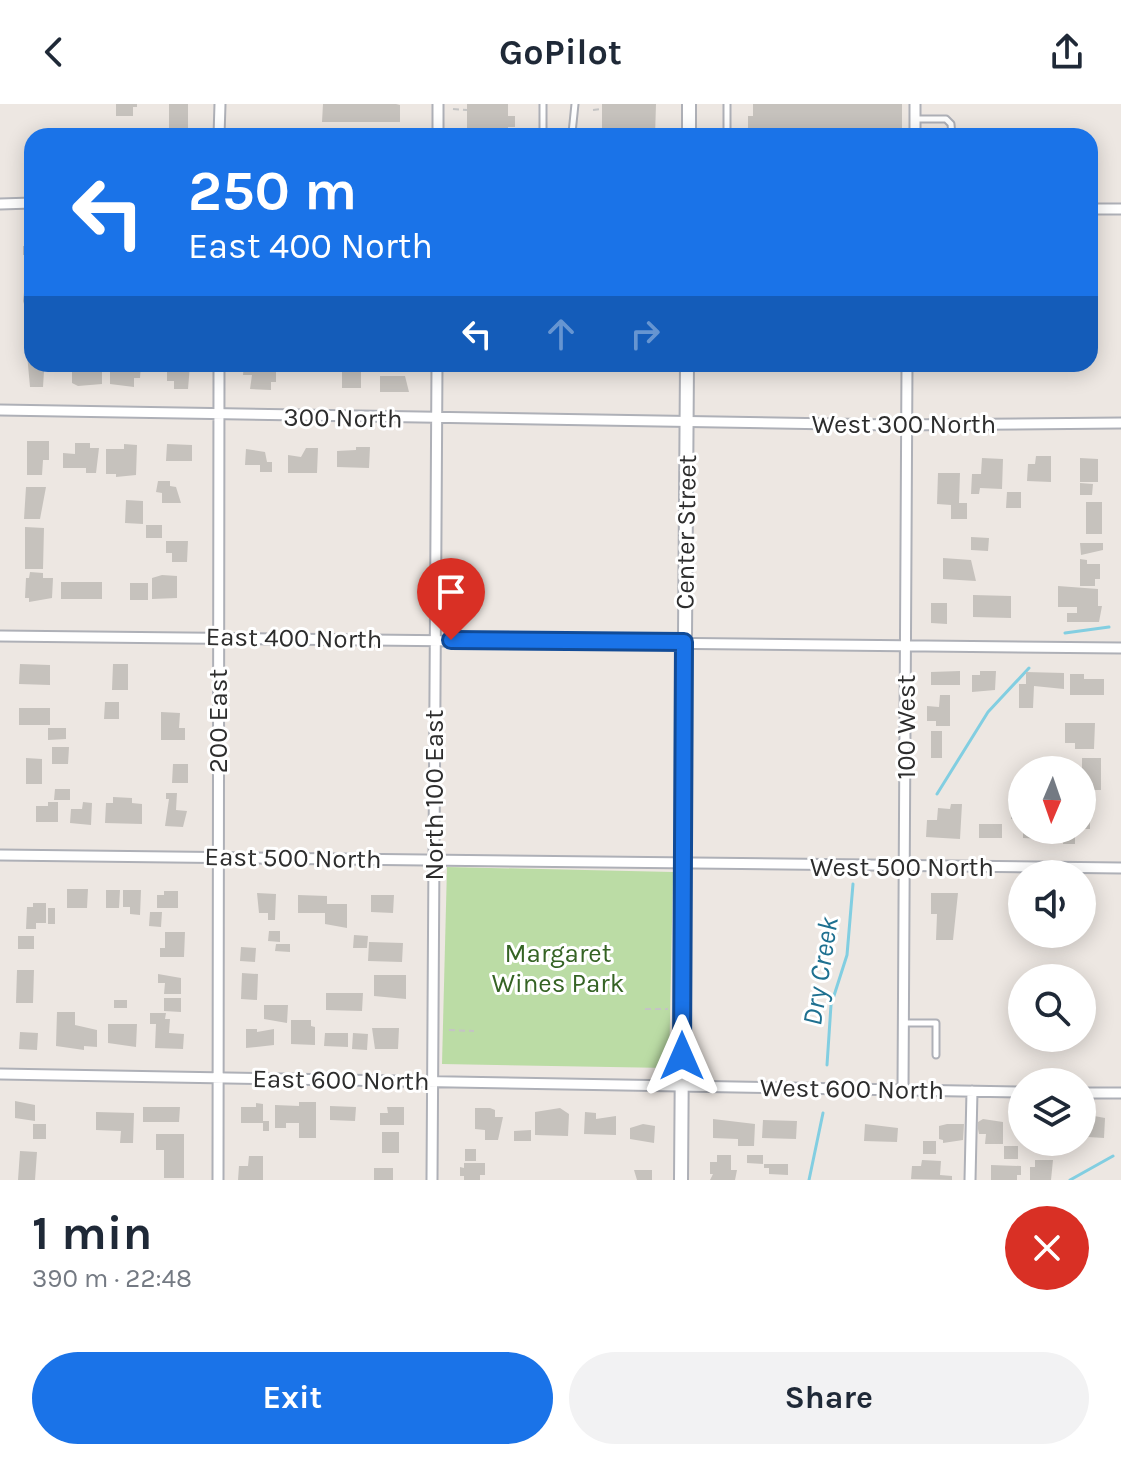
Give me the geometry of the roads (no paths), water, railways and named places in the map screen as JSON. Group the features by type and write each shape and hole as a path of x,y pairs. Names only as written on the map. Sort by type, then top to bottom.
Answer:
{"street":[{"path":"219,128 220,104"},
{"path":"438,104 438,128"},
{"path":"689,104 689,128"},
{"path":"915,104 915,128"},
{"path":"0,204 24,203"},
{"path":"1098,209 1121,209"},
{"name":"200 East","path":"218,1180 219,372"},
{"name":"North 100 East","path":"432,1180 437,372"},
{"name":"Center Street","path":"681,1180 687,372"},
{"name":"100 West","path":"903,1089 907,866 907,372"},
{"name":"300 North","path":"0,410 219,416 687,421"},
{"name":"West 300 North","path":"687,421 906,425 1121,423"},
{"name":"East 400 North","path":"0,636 1121,648"},
{"name":"East 500 North","path":"0,855 683,865"},
{"name":"West 500 North","path":"683,865 1121,868"},
{"name":"East 600 North","path":"0,1074 682,1085"},
{"name":"West 600 North","path":"682,1085 1008,1092"},
{"path":"970,1180 972,1091"},
{"path":"1096,1093 1121,1093"}],"lane":[{"path":"543,104 543,128"},
{"path":"573,128 575,104"},
{"path":"727,104 727,128"},
{"path":"915,119 946,119 951,128"},
{"path":"904,1023 936,1023 936,1055"}],"waterway":[{"name":"Dry Creek","path":"1065,633 1109,627"},
{"name":"Dry Creek","path":"937,794 988,712 1029,668"},
{"name":"Dry Creek","path":"827,1065 831,1005 847,955 853,884"},
{"name":"Dry Creek","path":"809,1180 823,1113"},
{"path":"1070,1180 1113,1156"}],"park label":[{"name":"Margaret Wines Park","path":"558,968"}]}
